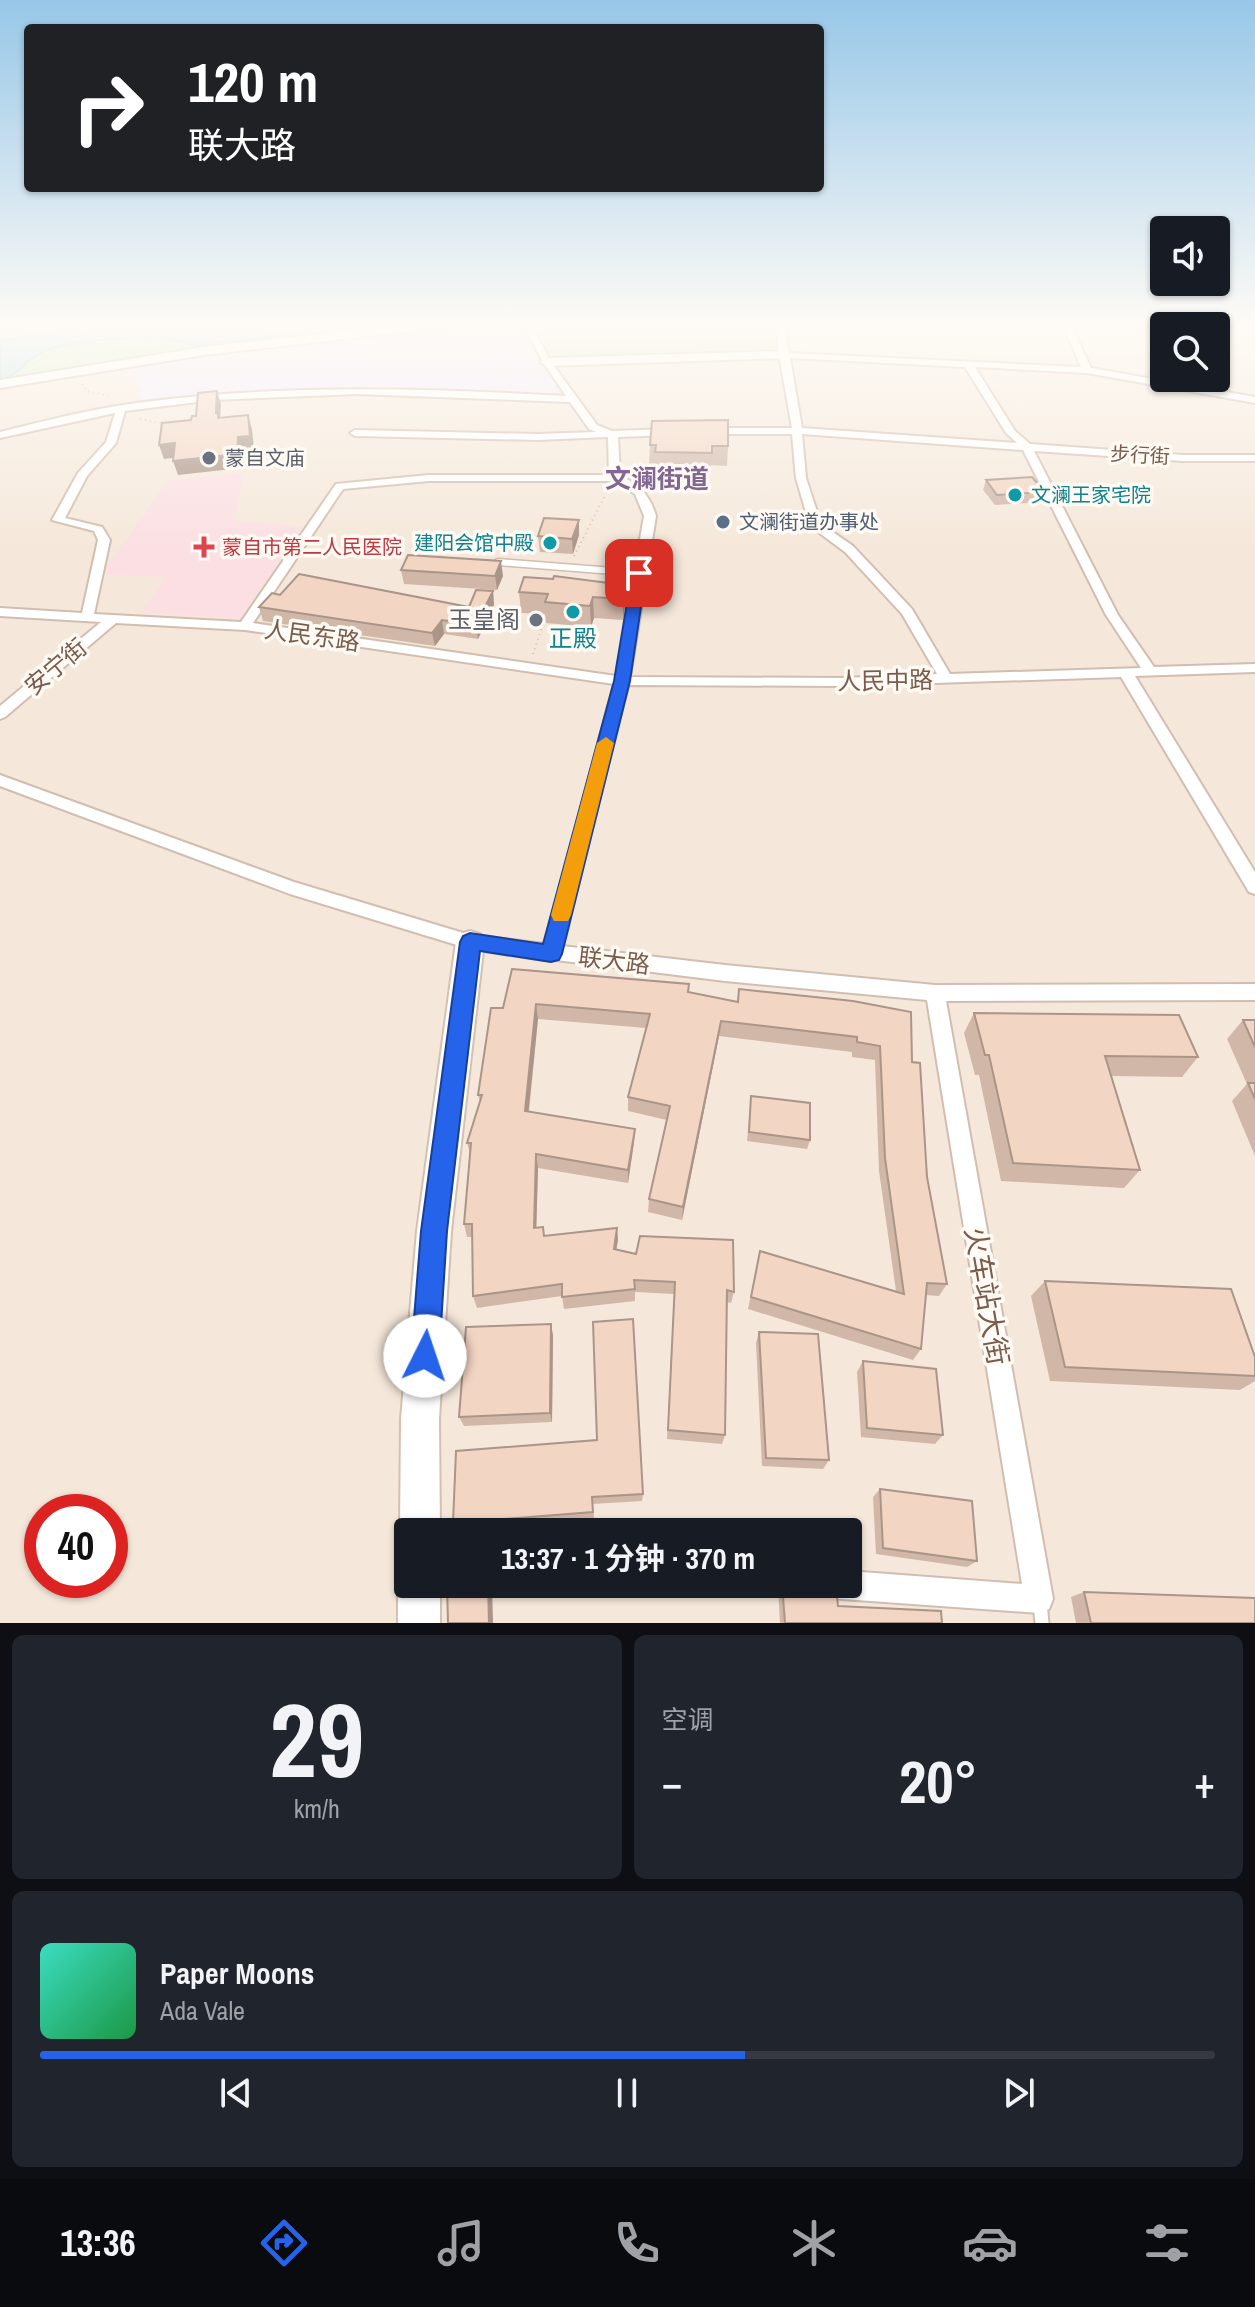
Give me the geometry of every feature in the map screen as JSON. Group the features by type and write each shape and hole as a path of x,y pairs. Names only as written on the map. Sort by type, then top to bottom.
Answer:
{"street":[{"path":"0,435 123,409 195,399"},
{"path":"569,399 574,399 593,427 613,435"},
{"path":"791,399 801,478 816,526 849,549 907,612 947,680"},
{"path":"990,399 1011,433 1026,446 1112,615 1149,670"},
{"path":"87,618 104,540 98,529 58,520 82,475 111,443 123,409"},
{"name":"步行街","path":"691,431 797,431 1183,458 1255,458"},
{"path":"355,433 437,437 675,432"},
{"path":"613,435 615,478"},
{"path":"245,626 340,486 429,478 615,478 632,485 647,501 650,516 622,681 551,954"},
{"name":"人民东路","path":"0,612 245,626 622,681"},
{"name":"安宁街","path":"0,714 111,620"},
{"name":"人民中路","path":"622,681 947,680 1255,668"},
{"path":"1125,672 1255,887"},
{"name":"联大路","path":"0,780 290,887 470,942 551,954 935,993 1255,992"},
{"path":"420,1518 420,1419 434,1231 470,942"},
{"name":"火车站大街","path":"935,993 1041,1611"},
{"path":"862,1588 1041,1611"},
{"path":"419,1598 419,1623"}],"lane":[{"path":"498,562 639,573"}],"path":[{"path":"115,399 120,401 123,409"},
{"path":"143,420 171,426"}],"shaded area":[{"path":"0,399 1255,399 1255,1623 0,1623"},
{"path":"140,399 167,399 141,403"},
{"name":"蒙自市第二人民医院","path":"244,473 235,520 302,527 241,619 141,612 166,577 102,574 168,480"}],"building":[{"path":"198,399 217,399 218,418 248,415 250,436 238,437 237,454 173,461 175,443 159,445 162,423 191,420 192,416 196,416"},
{"path":"728,420 728,446 712,446 712,453 655,452 656,445 650,445 652,421"},
{"path":"1032,477 1045,492 997,495 986,480"},
{"path":"544,518 579,520 572,539 538,536"},
{"path":"408,555 501,561 495,576 401,570"},
{"path":"299,574 469,607 476,590 493,591 476,625 442,620 432,633 259,607 272,593 280,595"},
{"path":"554,576 625,585 623,599 593,597 590,606 545,602 548,594 519,592 524,577 553,579"},
{"path":"512,969 689,984 688,992 738,1002 739,989 853,1001 911,1012 912,1062 920,1063 927,1177 947,1284 927,1283 921,1349 751,1297 760,1251 904,1294 885,1158 880,1046 857,1042 857,1037 721,1021 683,1207 649,1199 670,1106 628,1097 650,1014 536,1004 525,1111 635,1129 628,1170 536,1154 534,1228 543,1227 544,1236 617,1228 614,1249 636,1254 640,1236 733,1240 734,1292 727,1290 725,1435 668,1430 675,1282 634,1280 635,1289 562,1297 562,1284 473,1296 472,1224 464,1224 471,1143 467,1143 482,1095 478,1095 491,1008 503,1008"},
{"path":"974,1013 1179,1015 1198,1057 1105,1056 1140,1170 1013,1163 989,1055 985,1055"},
{"path":"1243,1020 1255,1020 1255,1047"},
{"path":"1248,1083 1255,1083 1255,1099"},
{"path":"751,1096 810,1103 810,1140 749,1132"},
{"path":"1045,1281 1231,1289 1255,1357 1255,1376 1065,1367"},
{"path":"633,1319 643,1494 592,1497 593,1512 517,1518 453,1518 456,1451 597,1440 593,1322"},
{"path":"551,1324 550,1413 459,1417 466,1327"},
{"path":"759,1332 818,1334 829,1460 766,1458"},
{"path":"863,1361 936,1369 943,1435 867,1428"},
{"path":"880,1489 972,1501 977,1561 883,1548"},
{"path":"1084,1592 1255,1598 1255,1623 1091,1623"},
{"path":"447,1598 488,1598 489,1623 448,1623"},
{"path":"783,1598 837,1598 838,1606 941,1611 942,1623 785,1623"}],"slow traffic":[{"path":"561,915 606,743"}],"place":[{"name":"蒙自文庙","path":"209,458"},
{"name":"文澜王家宅院","path":"1015,495"},
{"name":"文澜街道办事处","path":"723,522"},
{"name":"建阳会馆中殿","path":"550,543"},
{"name":"蒙自市第二人民医院","path":"204,547"},
{"name":"正殿","path":"573,612"},
{"name":"玉皇阁","path":"536,620"}],"district":[{"name":"文澜街道","path":"657,479"}],"route":[{"path":"425,1356 434,1231 470,942 551,954 622,681 639,573"}]}
